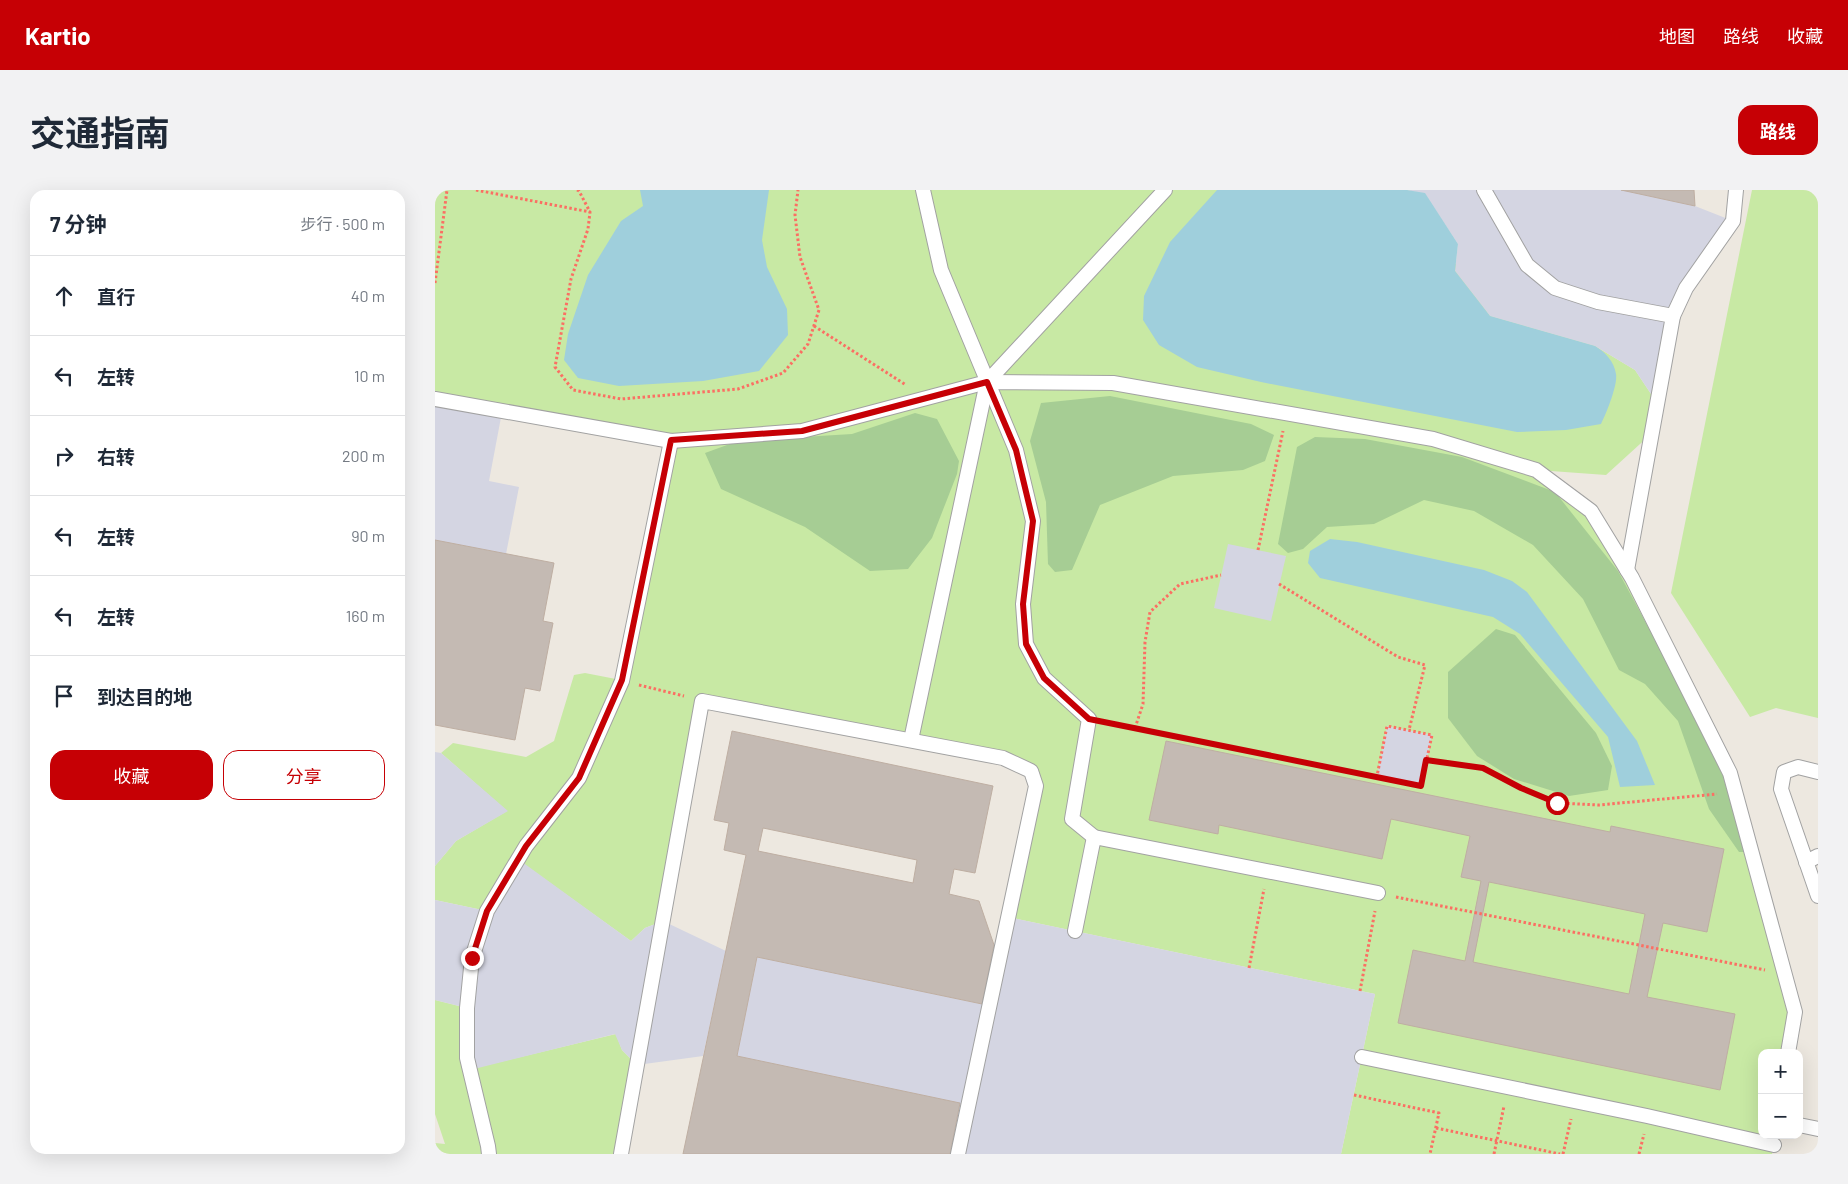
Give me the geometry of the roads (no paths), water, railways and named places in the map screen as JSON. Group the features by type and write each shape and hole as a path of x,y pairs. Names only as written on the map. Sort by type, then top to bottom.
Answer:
{"lane":[{"path":"923,190 941,270 1016,450 1033,521 1023,604 1026,644 1044,678 1089,719 1072,819 1093,836 1378,893"},
{"path":"911,740 987,382 1165,190"},
{"path":"1484,190 1527,265 1555,288 1597,302 1673,316"},
{"path":"1627,570 1673,316 1686,288 1733,221 1736,190"},
{"path":"435,399 671,440 802,431 987,382 1113,383 1433,439 1536,470 1591,511 1627,570 1730,773 1783,974 1795,1012 1789,1049"},
{"path":"489,1154 467,1058 467,1008 472,958 487,911 526,846 579,778 622,680 671,440"},
{"path":"621,1154 702,700 1003,758 1031,771 1036,786 958,1154"},
{"path":"1818,772 1798,767 1784,772 1781,789 1812,859 1818,896"},
{"path":"1075,932 1093,836"},
{"path":"1362,1057 1774,1145"},
{"path":"1803,1126 1818,1129"}],"water":[{"path":"640,190 769,190 762,240 767,267 787,309 788,335 759,371 703,381 619,386 578,378 564,360 568,334 588,275 621,221 643,206"},
{"path":"1217,190 1407,190 1425,193 1458,244 1455,271 1490,316 1595,346 1609,357 1615,369 1616,379 1606,414 1601,424 1566,430 1517,432 1261,382 1197,367 1159,345 1143,320 1144,296 1170,242"},
{"path":"1330,539 1357,542 1484,570 1512,581 1527,592 1637,741 1655,785 1620,787 1608,737 1520,634 1493,617 1320,578 1308,563 1310,551"}]}
